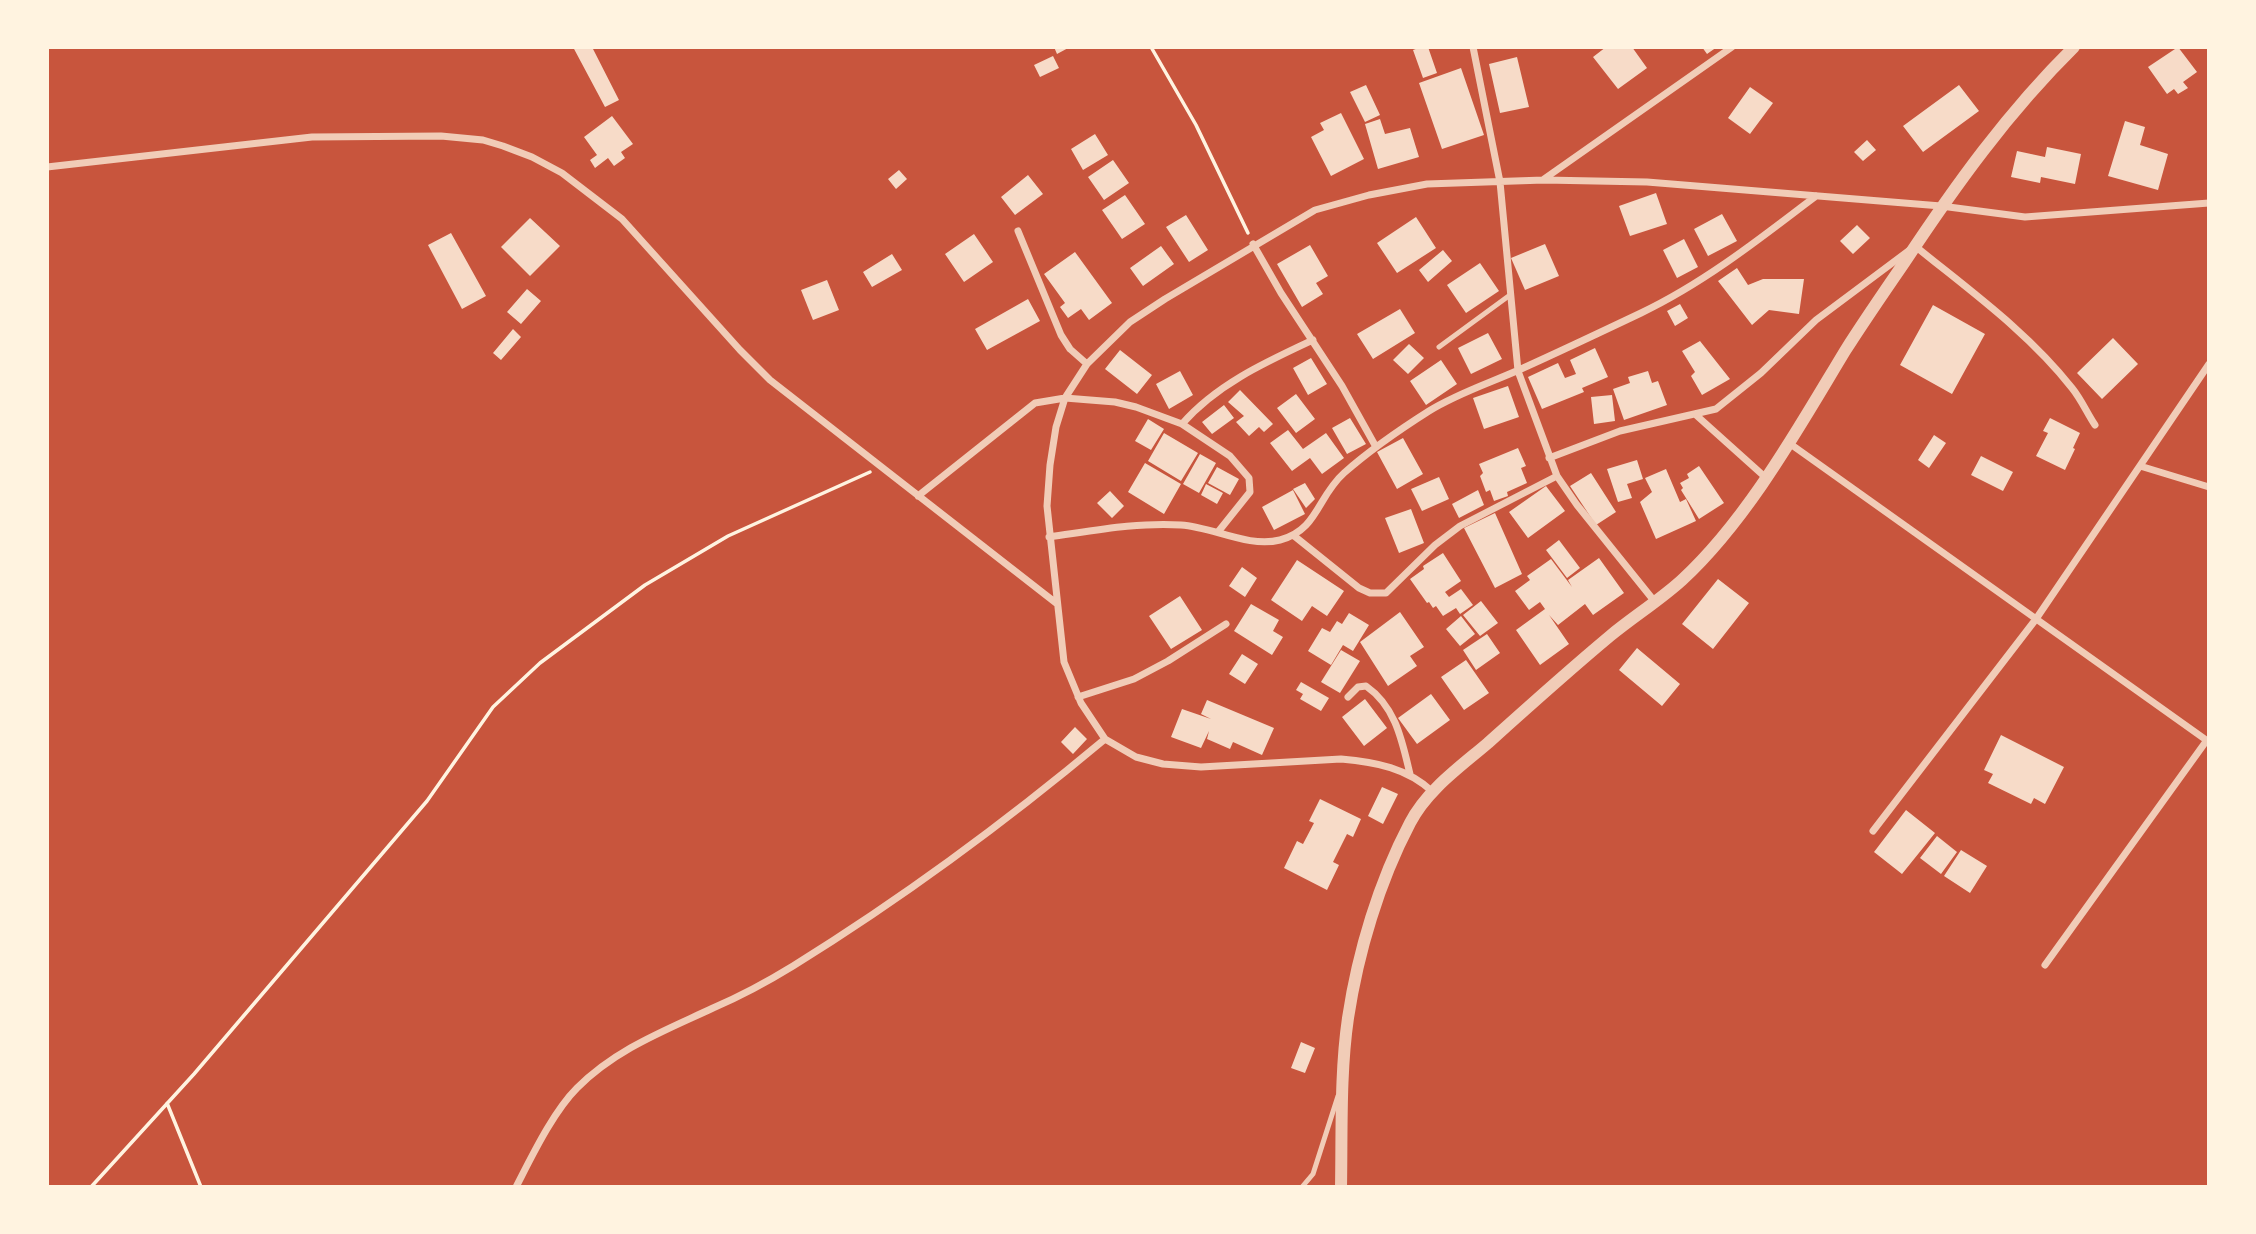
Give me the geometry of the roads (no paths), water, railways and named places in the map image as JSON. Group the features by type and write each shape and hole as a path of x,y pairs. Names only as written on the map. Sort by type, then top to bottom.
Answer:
{"street":[{"path":"1473,47 1500,182 1518,370 1556,477 1655,602"},
{"path":"1544,180 1732,47"},
{"path":"1341,1187 1343,1080 1349,1018 1364,947 1382,890 1409,824 1420,805 1610,636 1679,582 1707,555 1788,443 1847,347 1941,206 1985,146 2027,96 2074,47"},
{"path":"47,167 312,137 441,136 483,140 532,157 562,173 605,205 644,241 770,380 1056,603"},
{"path":"1433,792 1410,774 1379,764 1341,760 1201,767 1163,764 1136,757 1105,739 1078,697 1064,662 1047,506 1056,427 1066,398 1087,363 1130,322 1253,244 1315,210 1369,195 1427,184 1544,180 1647,182 1941,206 2025,217 2209,203"},
{"path":"1049,537 1169,525 1198,527 1263,542 1293,536 1307,526 1342,475 1376,447 1452,398 1518,370 1681,292 1759,239 1817,195"},
{"path":"1018,231 1061,335 1070,349 1087,363"},
{"path":"1253,244 1376,447"},
{"path":"1549,458 1620,431 1716,409 1770,365 1816,320 1915,246"},
{"path":"1915,246 2040,351 2074,391 2095,425"},
{"path":"1182,424 1206,400 1228,384 1313,340"},
{"path":"1873,831 2036,619 2209,364"},
{"path":"918,496 1035,403 1066,398 1115,402 1182,424 1230,456 1249,478 1250,492 1218,532"},
{"path":"1696,415 1765,477"},
{"path":"1788,443 2208,741 2045,965"},
{"path":"2140,466 2209,486"},
{"path":"1293,536 1359,588 1370,593 1386,593 1435,545 1460,526 1556,477"},
{"path":"1078,697 1134,678 1168,661 1226,624"},
{"path":"1348,697 1358,687 1366,686 1385,704 1402,740 1410,774"},
{"path":"516,1187 560,1109 575,1089 619,1053 754,989 812,953 1034,798 1105,739"}],"lane":[{"path":"1439,347 1510,295"},
{"path":"1302,1187 1313,1174 1343,1080"}]}
